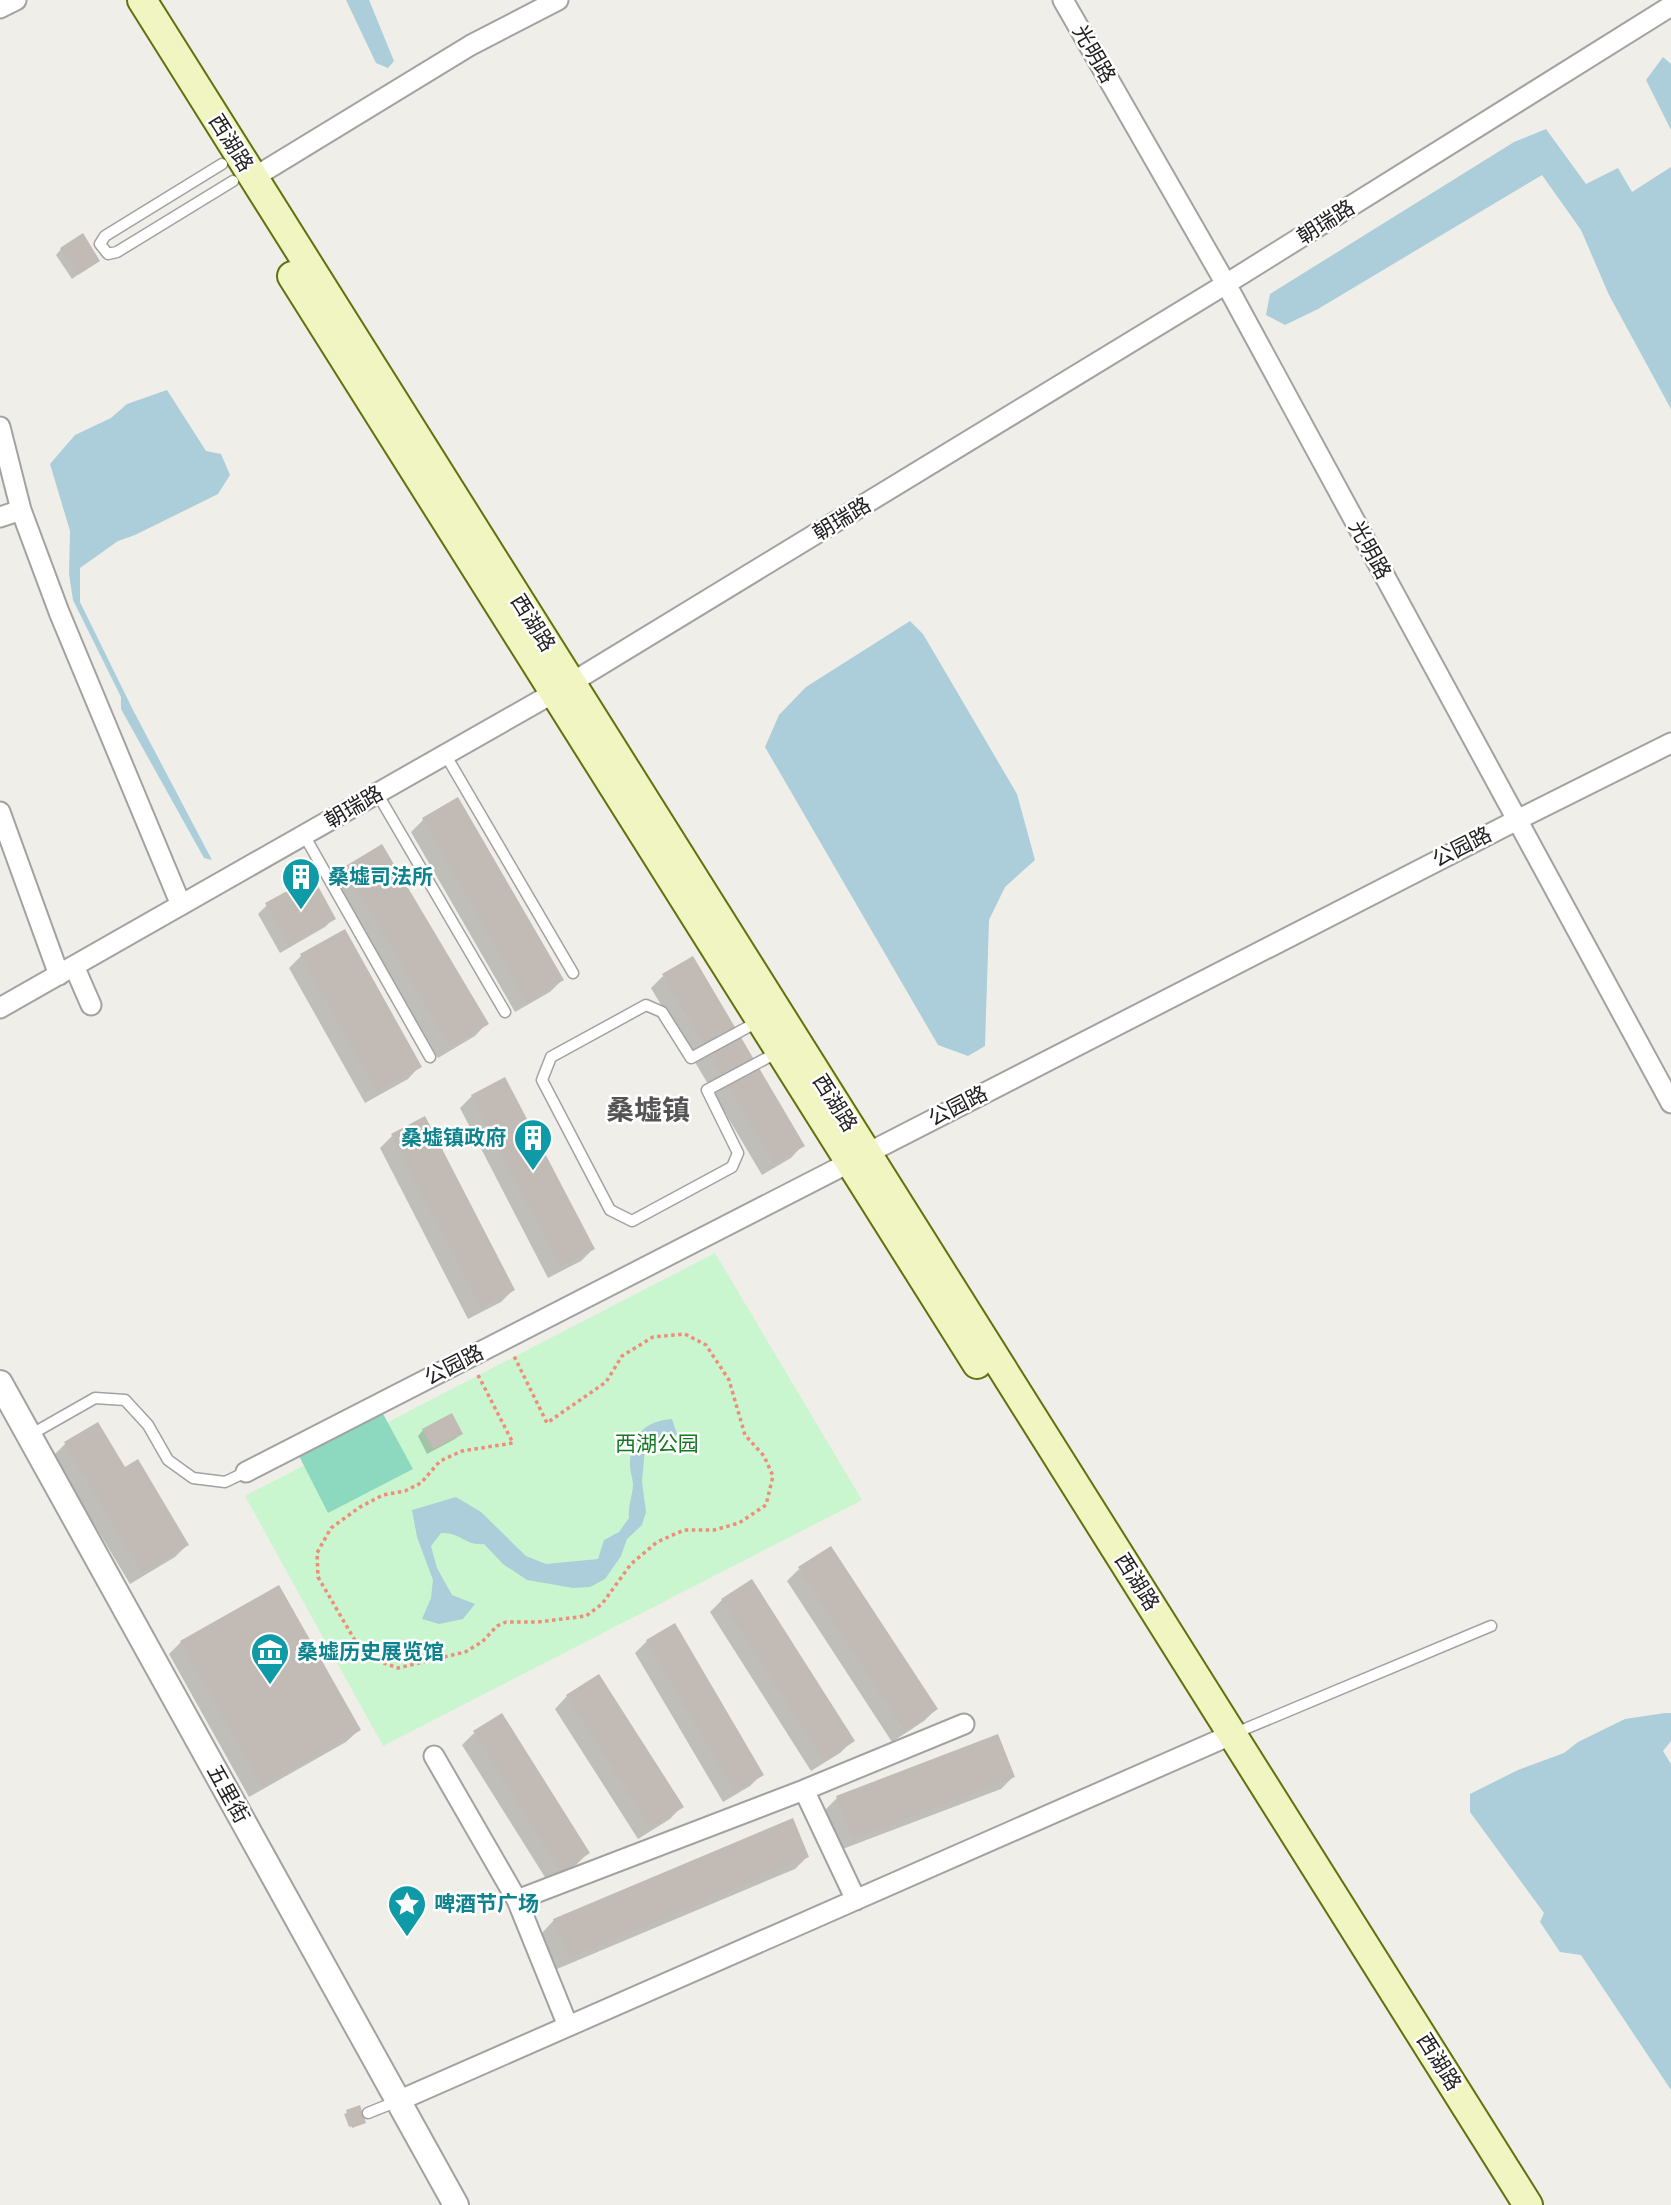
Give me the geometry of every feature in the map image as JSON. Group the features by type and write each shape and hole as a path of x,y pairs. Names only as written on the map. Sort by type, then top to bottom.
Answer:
{"main road":[{"name":"西湖路","path":"121,0 236,174 1224,1738 1528,2205"},
{"name":"西湖路","path":"142,0 236,174"},
{"name":"西湖路","path":"562,688 779,1052 858,1158"},
{"name":"西湖路","path":"1224,1738 1506,2205"}],"street":[{"path":"0,8 16,0"},
{"path":"236,174 558,0"},
{"name":"光明路","path":"1063,0 1226,284 1671,1103"},
{"name":"朝瑞路","path":"0,1008 562,688 1226,284 1671,6"},
{"path":"0,427 21,510 59,612 181,905"},
{"path":"0,517 21,510"},
{"name":"公园路","path":"246,1472 1671,743"},
{"path":"0,812 66,970 91,1005"},
{"name":"五里街","path":"0,1383 456,2205"},
{"path":"517,1900 804,1790 964,1724"},
{"path":"398,2101 1224,1738"},
{"path":"434,1756 517,1900 568,2026"},
{"path":"804,1790 856,1900"}],"lane":[{"path":"236,174 117,252 108,254 103,250 100,244 105,236 236,174"},
{"path":"445,754 573,973"},
{"path":"377,793 505,1012"},
{"path":"304,835 430,1056"},
{"path":"760,1021 691,1058 662,1012 646,1005 551,1057 542,1080 610,1210 632,1221 732,1167 738,1153 707,1090 779,1052"},
{"path":"29,1436 95,1398 125,1399 148,1425 168,1460 193,1478 225,1482 246,1472"},
{"path":"1224,1738 1491,1626"},
{"path":"368,2113 398,2101"}],"path":[{"path":"469,1357 513,1443 462,1451 440,1461 421,1483 405,1491 383,1495 360,1507 331,1528 317,1553 318,1577 364,1656 398,1668 465,1652 506,1622 537,1622 586,1616 602,1604 631,1564 657,1542 684,1530 714,1530 739,1523 766,1505 773,1476 764,1456 745,1435 729,1380 706,1345 685,1334 653,1337 622,1356 606,1382 547,1423 505,1339"}],"green space":[{"name":"西湖公园","path":"715,1253 862,1500 383,1746 245,1496"},
{"path":"382,1412 413,1469 328,1513 298,1454"}],"water":[{"path":"346,0 369,0 394,61 388,68 376,63"},
{"path":"1663,57 1671,64 1671,130 1646,80"},
{"path":"1546,129 1586,184 1618,168 1632,192 1671,167 1671,409 1609,295 1581,230 1542,175 1318,309 1285,325 1266,315 1270,294 1514,142"},
{"path":"167,390 206,451 221,454 230,475 218,494 118,541 80,568 80,602 212,860 204,858 121,709 121,697 73,600 69,574 70,531 50,464 75,435 111,418 127,404"},
{"path":"910,621 923,634 1017,794 1035,860 1005,887 989,920 985,1046 968,1056 938,1045 765,747 779,715 806,687"},
{"path":"672,1419 677,1434 663,1448 651,1435 645,1447 642,1482 646,1512 642,1525 627,1539 621,1556 605,1579 590,1587 573,1588 527,1580 503,1564 484,1544 441,1533 431,1546 437,1568 452,1595 475,1604 463,1619 439,1624 422,1619 431,1598 433,1580 417,1537 412,1510 456,1497 481,1512 526,1556 546,1564 598,1559 604,1540 619,1532 629,1518 633,1485 630,1462 637,1437 647,1426"},
{"path":"1671,1713 1671,1741 1663,1751 1671,1764 1671,2090 1581,1955 1560,1952 1540,1922 1544,1913 1470,1812 1470,1794 1518,1770 1564,1753 1578,1742 1625,1719"}],"building":[{"path":"83,233 100,261 78,275 60,248"},
{"path":"458,797 564,980 527,1002 422,818"},
{"path":"382,844 489,1024 450,1047 344,867"},
{"name":"桑墟司法所","path":"313,877 336,919 289,945 265,903"},
{"path":"345,929 422,1067 377,1092 300,954"},
{"path":"693,956 805,1146 774,1164 662,974"},
{"name":"桑墟镇政府","path":"505,1077 595,1249 560,1267 471,1095"},
{"path":"425,1116 515,1290 481,1308 391,1134"},
{"path":"452,1413 463,1434 433,1449 422,1429"},
{"path":"98,1422 125,1467 138,1459 189,1545 142,1573 64,1442"},
{"path":"831,1546 938,1709 905,1731 798,1567"},
{"path":"752,1579 855,1741 824,1761 721,1599"},
{"name":"桑墟历史展览馆","path":"279,1585 361,1730 262,1786 180,1641"},
{"path":"675,1623 764,1775 735,1792 646,1640"},
{"path":"599,1674 684,1807 651,1828 566,1695"},
{"path":"502,1713 590,1853 561,1872 473,1731"},
{"path":"998,1734 1015,1777 853,1839 836,1796"},
{"path":"793,1818 809,1857 570,1958 553,1919"},
{"path":"360,2105 366,2123 352,2128 346,2110"}],"place":[{"name":"桑墟司法所","path":"301,911"},
{"name":"桑墟镇政府","path":"533,1172"},
{"name":"桑墟历史展览馆","path":"270,1686"},
{"name":"啤酒节广场","path":"407,1938"}],"district":[{"name":"桑墟镇","path":"648,1110"}]}
